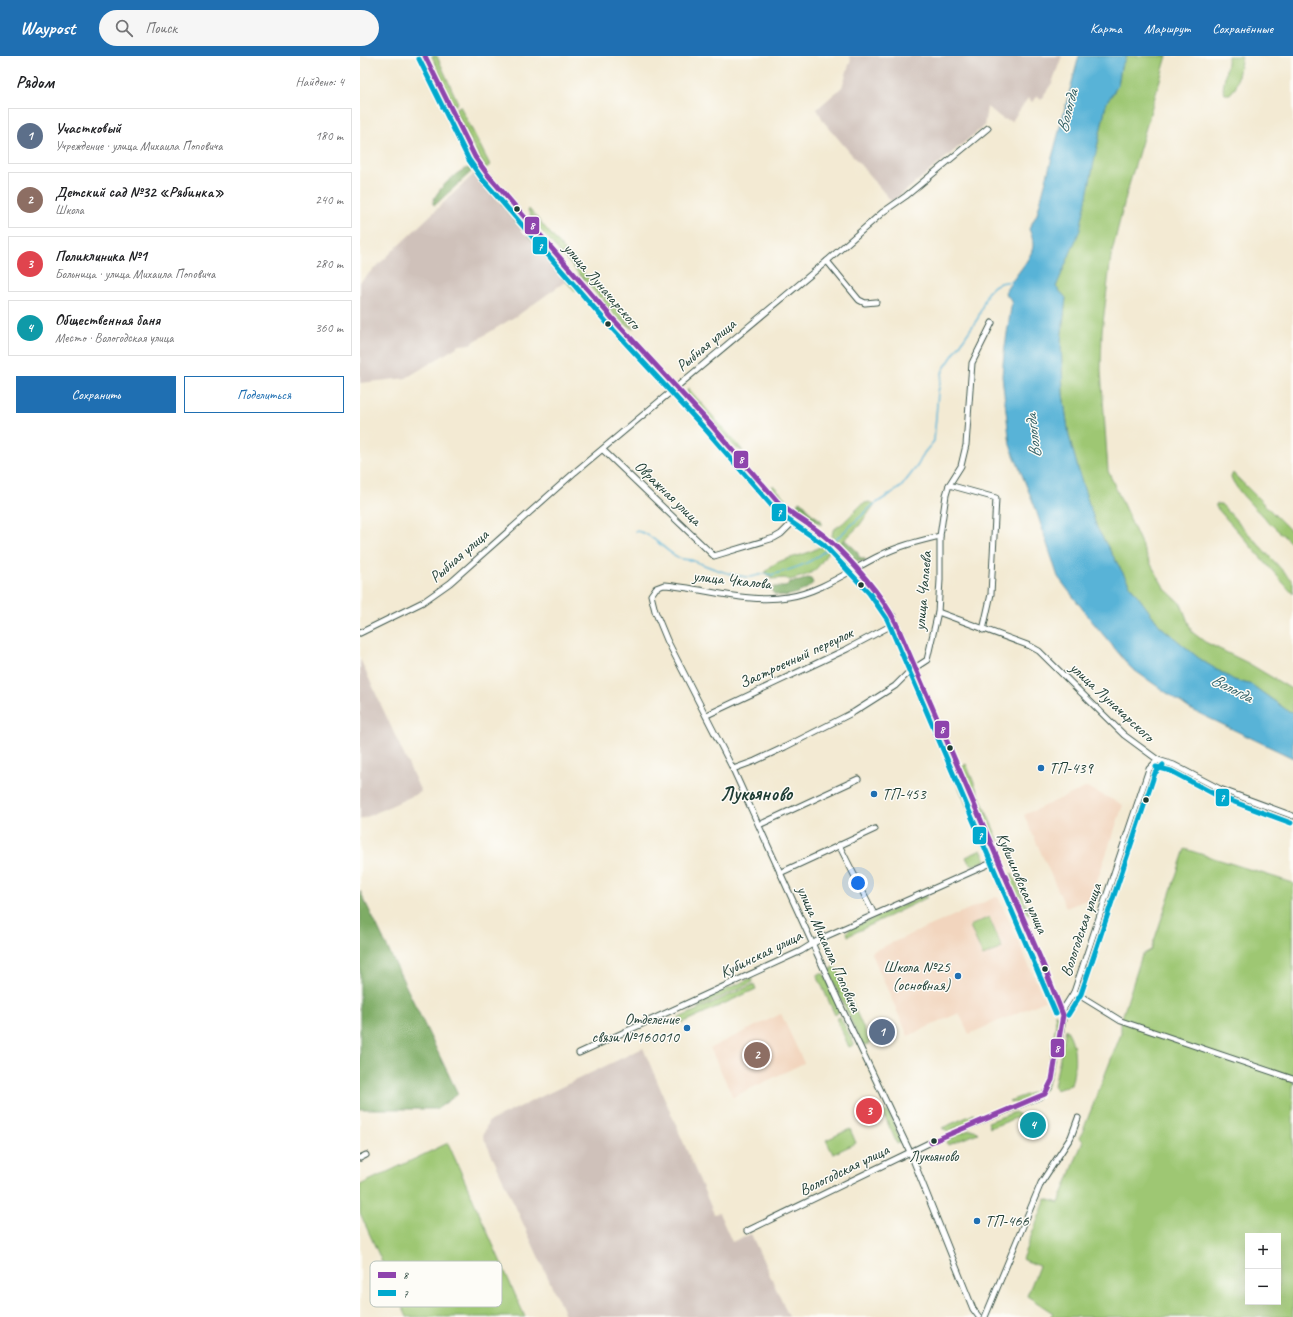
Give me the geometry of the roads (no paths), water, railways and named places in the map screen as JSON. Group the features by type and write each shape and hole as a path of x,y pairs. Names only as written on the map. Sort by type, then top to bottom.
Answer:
{"street":[{"name":"улица Луначарского","path":"425,56 480,165 609,313 677,387"},
{"name":"Рыбная улица","path":"360,633 423,602 450,583 557,487 603,450 883,212 906,196 988,128"},
{"path":"827,261 859,300 865,303 876,302"},
{"name":"улица Чапаева","path":"732,769 755,761 785,747 854,712 895,686 910,671 925,663 929,657 938,612 940,536 949,486 961,466 966,445 972,364 992,323"},
{"name":"Кувшиновская улица","path":"677,387 770,494 797,518 837,547 882,599 896,623 916,668 1062,1011"},
{"name":"Овражная улица","path":"603,450 714,556 774,538 781,534 797,518"},
{"path":"949,486 996,498 991,594 983,630"},
{"name":"улица Чкалова","path":"652,595 656,588 664,585 744,598 784,598 834,581 879,556 913,543 940,536"},
{"name":"улица Михаила Поповича","path":"652,595 655,610 667,640 707,715 759,825 856,1038 910,1152 973,1309 980,1317"},
{"name":"улица Луначарского","path":"938,612 983,630 1030,646 1039,652 1124,735 1158,760 1174,765 1220,789 1293,816"},
{"name":"Застроечный переулок","path":"707,715 847,649 896,623"},
{"name":"Вологодская улица","path":"747,1231 910,1152 1045,1094 1052,1080 1063,1020 1062,1011 1074,992 1149,769 1158,760"},
{"path":"759,825 858,779"},
{"path":"780,873 875,829"},
{"path":"839,845 874,914"},
{"name":"Кубинская улица","path":"579,1052 671,1012 801,951 874,914 998,860"},
{"path":"1074,992 1121,1021 1293,1079"},
{"path":"986,1317 1041,1183 1071,1137 1078,1118"},
{"path":"360,1158 366,1156"}],"water":[{"name":"Вологда","path":"1079,56 1127,56 1121,67 1118,85 1106,104 1080,230 1056,287 1066,298 1061,341 1063,394 1069,436 1082,483 1097,528 1131,587 1160,626 1201,660 1234,680 1252,685 1288,711 1293,712 1293,758 1190,709 1131,668 1058,577 1035,507 1010,445 1002,376 1012,301 1005,293 1030,256 1032,250 1033,240 1029,229 1037,214"}],"waterway":[{"path":"833,542 872,506 901,487 918,465 924,453 934,441 938,392 943,370 978,318 987,293 994,286 1000,283 1012,281"},
{"path":"635,531 641,532 652,538 680,559 691,560 726,573 747,577 762,574 771,575 796,567 817,557 831,545"}],"place":[{"name":"ТП-439","path":"1041,768"},
{"name":"ТП-453","path":"874,794"},
{"name":"Школа №25 (основная)","path":"958,976"},
{"name":"Отделение связи №160010","path":"687,1028"},
{"name":"Участковый","path":"882,1032"},
{"name":"Детский сад №32 «Рябинка»","path":"757,1055"},
{"name":"Поликлиника №1","path":"869,1111"},
{"name":"Общественная баня","path":"1033,1125"},
{"name":"Лукьяново","path":"934,1141"},
{"name":"ТП-466","path":"977,1221"}],"district":[{"name":"Лукьяново","path":"756,793"}]}
